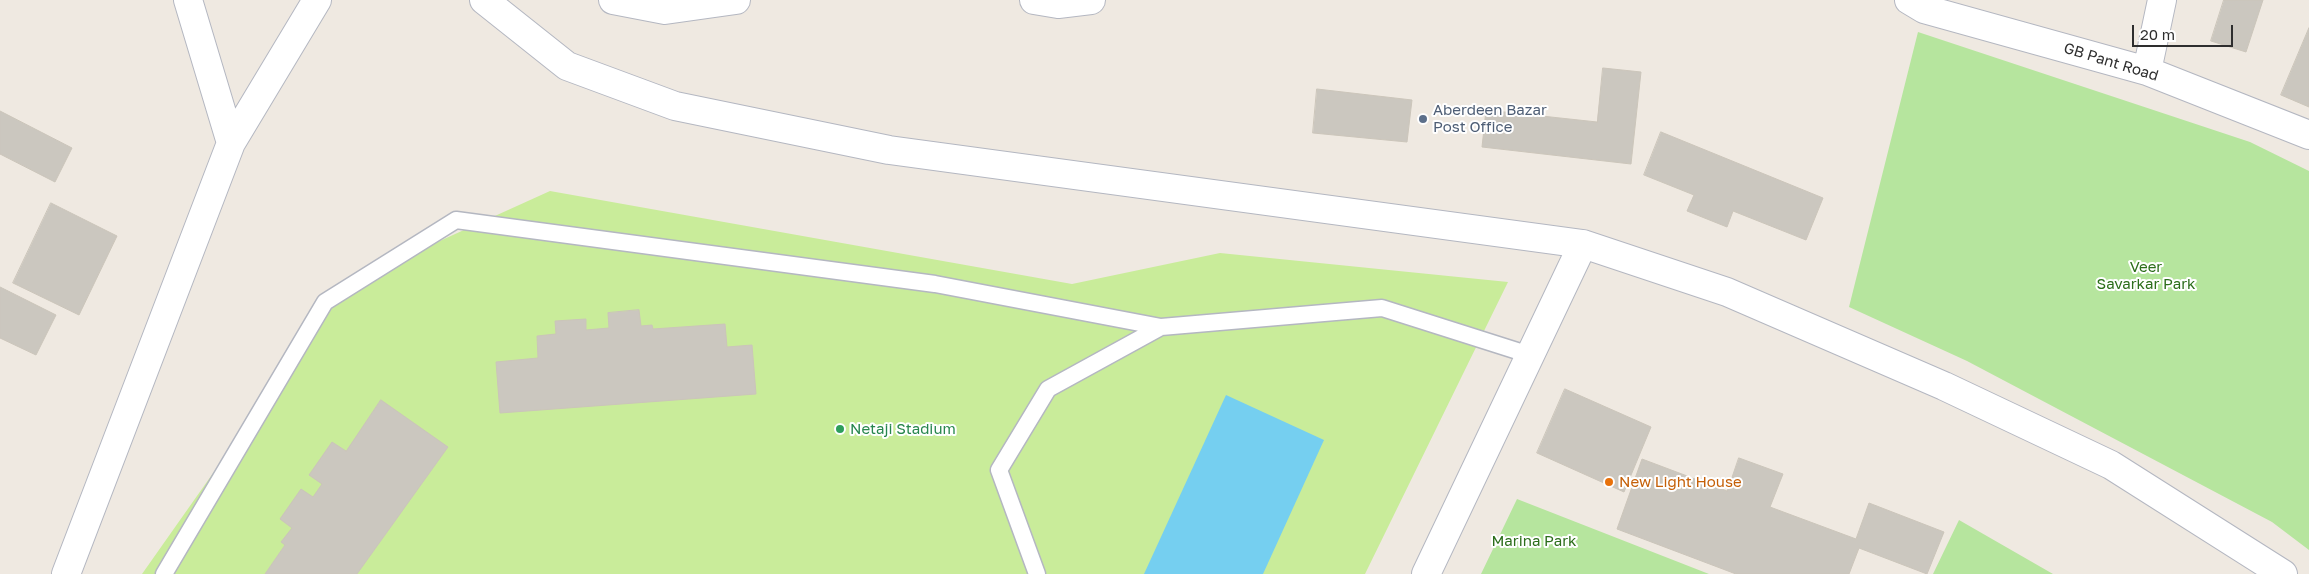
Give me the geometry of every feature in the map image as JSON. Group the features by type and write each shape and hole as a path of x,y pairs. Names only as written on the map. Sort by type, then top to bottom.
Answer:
{"street":[{"path":"188,0 231,143"},
{"path":"66,574 231,143 317,0"},
{"path":"484,0 567,66 675,106 889,150 1583,244 1727,292 1944,386 2111,465 2283,574"},
{"path":"613,0 664,10 736,0"},
{"path":"1034,0 1058,4 1090,0"},
{"name":"GB Pant Road","path":"1909,0 1924,9 2147,71 2309,135"},
{"path":"2147,71 2162,0"},
{"path":"1426,574 1583,244"}],"lane":[{"path":"164,574 325,302 456,220 935,284 1161,327 1382,308 1530,355"},
{"path":"1037,574 999,470 1048,389 1161,327"}],"green space":[{"name":"Veer Savarkar Park","path":"1918,32 2250,142 2309,171 2309,550 2272,522 1967,361 1849,307"},
{"name":"Netaji Stadium","path":"550,191 1072,284 1220,253 1508,282 1365,574 142,574 347,283"},
{"name":"Marina Park","path":"1517,499 1709,574 1481,574"},
{"path":"1959,520 2053,574 1933,574"}],"water":[{"path":"1226,395 1324,440 1263,574 1144,574"}],"building":[{"path":"2224,0 2263,0 2246,52 2211,41"},
{"path":"2309,28 2309,107 2281,95"},
{"path":"1603,68 1641,72 1631,164 1482,147 1486,110 1597,122"},
{"path":"1317,89 1412,100 1407,142 1313,133"},
{"path":"0,111 72,148 55,182 0,154"},
{"path":"1661,132 1823,198 1806,240 1733,211 1727,227 1687,211 1694,195 1644,175"},
{"path":"51,203 117,236 79,315 13,283"},
{"path":"0,287 56,315 36,355 0,338"},
{"path":"639,310 641,326 652,325 653,329 725,324 727,347 752,345 756,394 500,413 496,362 538,358 537,336 556,334 555,321 586,319 586,330 609,328 608,313"},
{"path":"1565,389 1651,427 1624,492 1537,453"},
{"path":"381,400 448,447 357,574 265,574 285,545 281,542 292,528 280,519 301,489 313,497 322,484 309,475 332,442 346,451"},
{"path":"1739,458 1783,474 1770,507 1856,539 1869,503 1944,532 1927,574 1859,548 1849,574 1736,574 1617,529 1642,459 1727,491"}],"place":[{"name":"Aberdeen Bazar Post Office","path":"1423,119"},
{"name":"Netaji Stadium","path":"840,429"},
{"name":"New Light House","path":"1609,482"}]}
